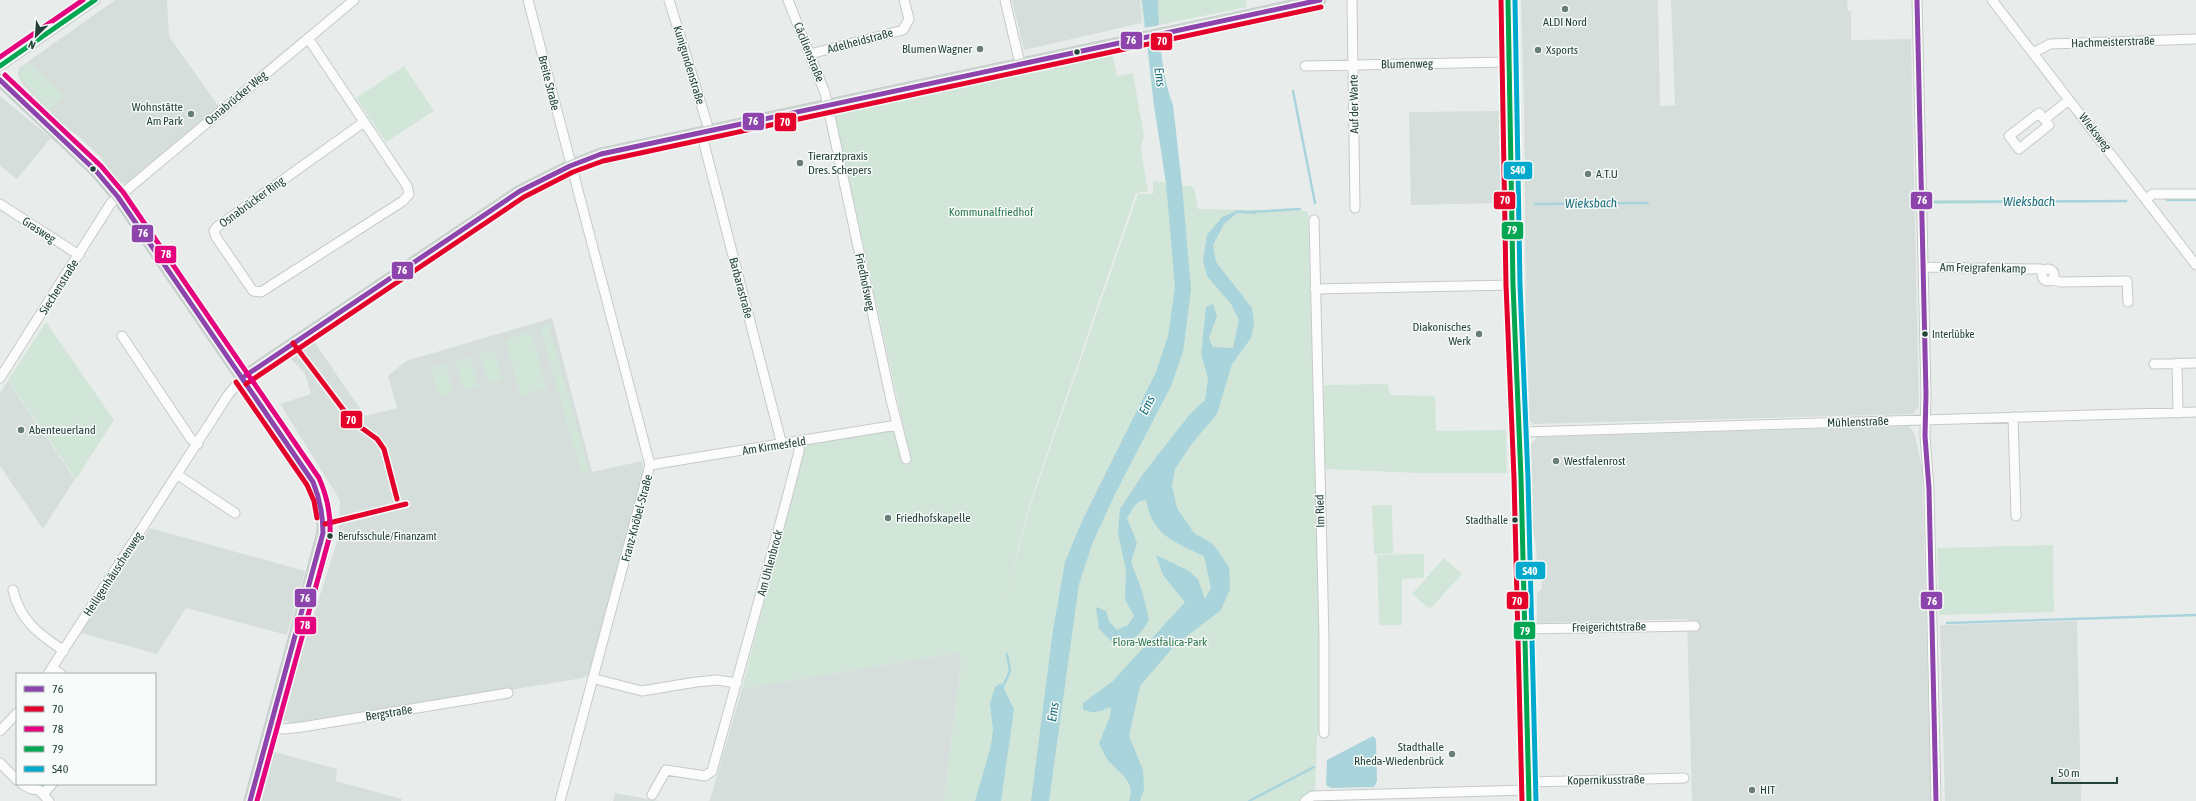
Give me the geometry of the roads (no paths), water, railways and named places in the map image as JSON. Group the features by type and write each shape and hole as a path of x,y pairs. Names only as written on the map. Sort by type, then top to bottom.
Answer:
{"main road":[{"path":"242,378 520,191 570,166 619,149 1020,64 1287,4 1320,0"},
{"path":"0,80 96,171 118,197 313,482 320,498 324,517 315,564 250,801"}],"street":[{"path":"0,66 95,0"},
{"name":"Osnabrücker Weg","path":"118,197 354,0"},
{"name":"Breite Straße","path":"528,0 570,166"},
{"name":"Kunigundenstraße","path":"670,0 705,131"},
{"name":"Cäcilienstraße","path":"788,0 825,93 827,105"},
{"name":"Adelheidstraße","path":"810,54 903,30 909,20 904,0"},
{"path":"1005,0 1020,64"},
{"name":"Auf der Warte","path":"1352,0 1355,208"},
{"path":"1508,0 1508,62 1514,285 1520,432 1523,628 1529,801"},
{"path":"1917,0 1926,394 1925,420 1929,489 1936,801"},
{"name":"Wieksweg","path":"1992,0 2196,265"},
{"name":"Osnabrücker Ring","path":"308,38 407,186 412,196 261,292 253,290 216,238 214,231 217,227 364,122"},
{"name":"Hachmeisterstraße","path":"2033,53 2050,44 2196,39"},
{"name":"Blumenweg","path":"1305,66 1508,62"},
{"path":"2044,119 2069,100"},
{"name":"Friedhofsweg","path":"827,105 897,425 906,459"},
{"name":"Barbarastraße","path":"705,131 782,445"},
{"name":"Franz-Knöbel-Straße","path":"560,801 595,679 650,465 570,166"},
{"path":"2146,199 2153,194 2196,194"},
{"name":"Siechenstraße","path":"0,378 3,367 79,256 111,203 118,197"},
{"name":"Grasweg","path":"0,204 79,256"},
{"name":"Im Ried","path":"1314,220 1324,638 1324,734"},
{"name":"Am Freigrafenkamp","path":"1923,267 2041,269 2043,271 2048,269 2053,271 2053,279 2060,282 2127,281 2128,302"},
{"path":"1315,289 1514,285"},
{"path":"122,336 191,439 198,444"},
{"path":"2154,364 2196,363"},
{"path":"2177,364 2178,413"},
{"name":"Heiligenhäuschenweg","path":"50,671 198,444 228,395 242,378"},
{"name":"Mühlenstraße","path":"1520,432 2196,412"},
{"path":"2013,417 2016,516"},
{"name":"Am Kirmesfeld","path":"650,465 782,445 897,425"},
{"name":"Am Uhlenbrock","path":"652,795 666,770 705,776 712,771 798,457 799,442"},
{"path":"178,475 235,513"},
{"path":"12,590 16,603 37,633 64,651"},
{"name":"Freigerichtstraße","path":"1523,628 1695,626"},
{"path":"595,679 642,691 717,680 737,683"},
{"name":"Bergstraße","path":"271,726 284,729 302,727 508,693"},
{"path":"0,732 16,714"},
{"path":"0,763 16,779"},
{"name":"Kopernikusstraße","path":"1305,801 1312,796 1684,778"},
{"path":"24,785 31,789 40,790 46,797 52,785"}],"water":[{"name":"Ems","path":"1142,0 1158,0 1163,67 1173,105 1191,289 1183,352 1171,386 1114,496 1093,542 1079,584 1049,801 1031,801 1053,630 1065,562 1082,521 1156,372 1168,336 1175,287 1166,183 1154,106"},
{"path":"1238,210 1249,211 1257,214 1237,213 1224,224 1213,245 1216,262 1252,308 1254,323 1251,338 1232,364 1217,414 1193,442 1175,469 1172,486 1177,508 1194,533 1213,544 1229,567 1230,589 1221,610 1174,646 1140,686 1129,736 1143,770 1144,789 1140,801 1129,801 1131,794 1128,783 1107,759 1099,744 1110,716 1111,707 1097,712 1090,712 1083,709 1083,703 1113,681 1185,602 1163,575 1156,555 1189,571 1198,579 1205,599 1211,588 1204,556 1166,536 1153,522 1146,500 1139,502 1134,506 1127,518 1137,543 1131,562 1142,591 1149,619 1142,631 1134,638 1111,641 1099,629 1096,607 1106,611 1109,621 1117,630 1128,625 1134,616 1125,599 1126,570 1118,533 1120,509 1143,474 1190,414 1205,400 1208,378 1201,354 1206,307 1213,304 1217,316 1209,338 1213,347 1233,348 1239,320 1231,304 1207,276 1203,261 1207,235 1222,217"},
{"path":"1001,683 1014,709 1001,801 975,801 991,746 993,729 990,704 995,687"},
{"path":"1373,736 1376,739 1377,781 1374,787 1331,788 1326,785 1327,760"}],"waterway":[{"path":"1293,91 1315,203"},
{"name":"Wieksbach","path":"2167,200 2196,200"},
{"name":"Wieksbach","path":"1932,202 2126,201"},
{"name":"Wieksbach","path":"1535,204 1648,203"},
{"name":"Wieksbach","path":"1251,212 1300,209"},
{"path":"1947,623 2196,615"},
{"path":"1002,689 1010,671 1007,654"},
{"path":"1249,801 1314,767"}],"place":[{"name":"ALDI Nord","path":"1565,9"},
{"name":"Blumen Wagner","path":"980,49"},
{"name":"Xsports","path":"1538,50"},
{"name":"Wohnstätte Am Park","path":"191,114"},
{"name":"Tierarztpraxis Dres. Schepers","path":"800,163"},
{"name":"A.T.U","path":"1588,174"},
{"name":"Diakonisches Werk","path":"1479,334"},
{"name":"Interlübke","path":"1925,334"},
{"name":"Abenteuerland","path":"21,430"},
{"name":"Westfalenrost","path":"1556,461"},
{"name":"Friedhofskapelle","path":"888,518"},
{"name":"Stadthalle","path":"1515,520"},
{"name":"Berufsschule/Finanzamt","path":"330,536"},
{"name":"Stadthalle Rheda-Wiedenbrück","path":"1452,754"},
{"name":"HIT","path":"1752,790"}],"park label":[{"name":"Kommunalfriedhof","path":"991,212"},
{"name":"Flora-Westfalica-Park","path":"1160,642"}]}
